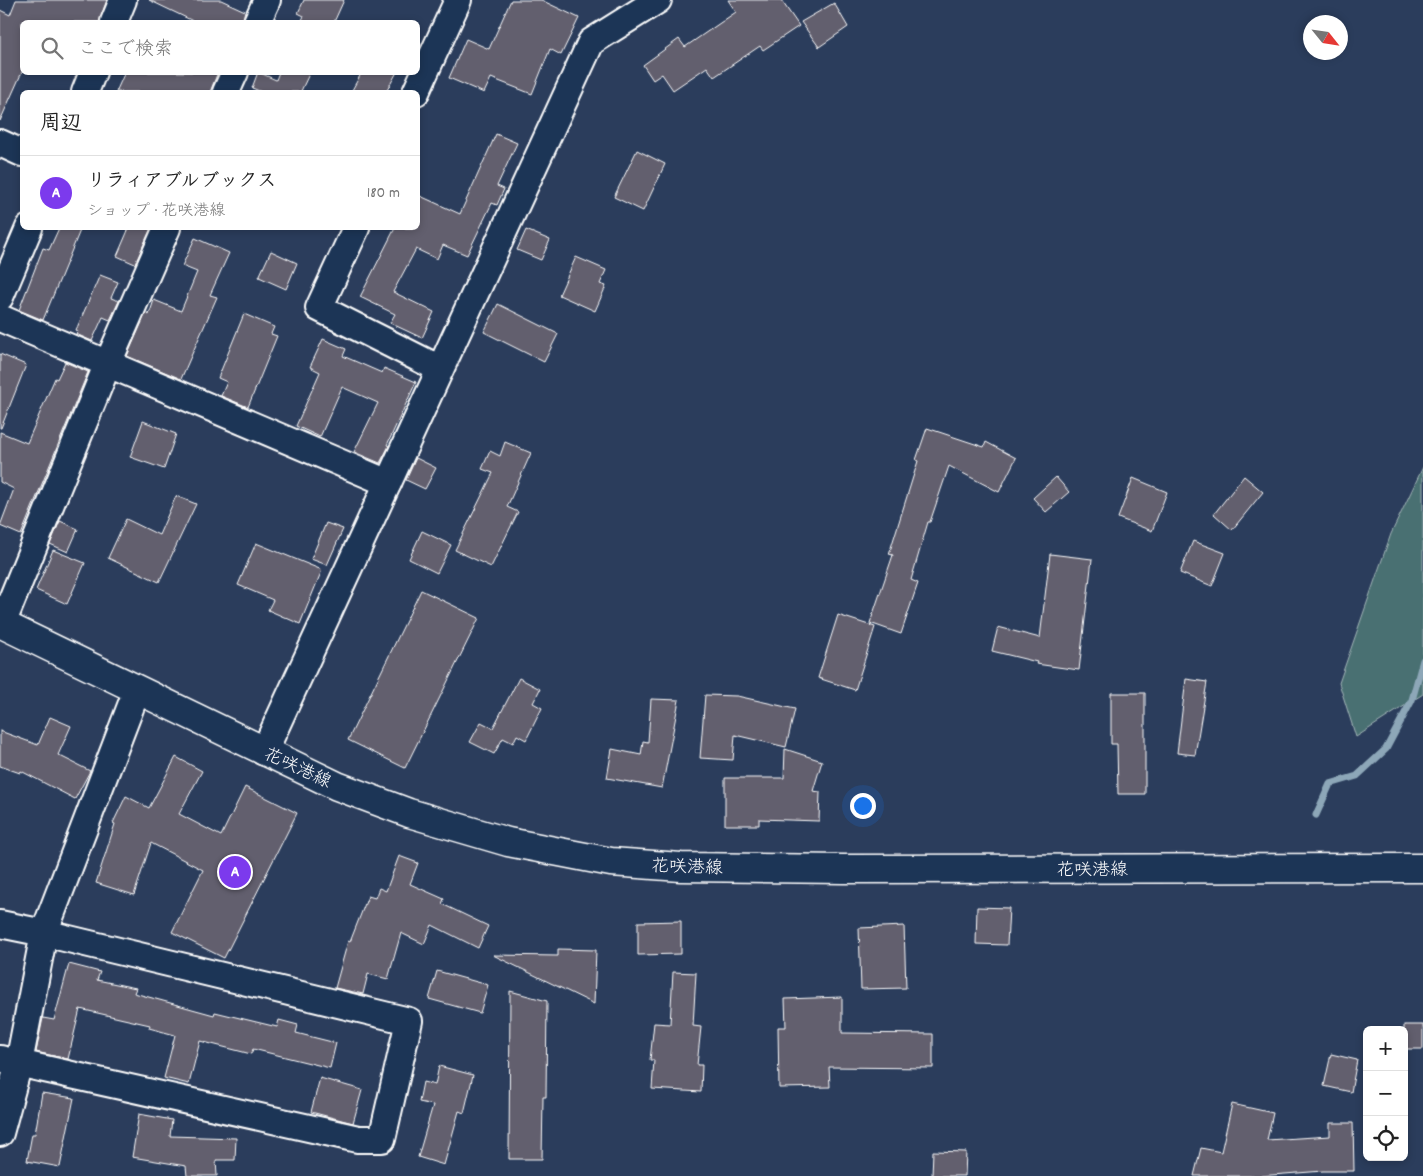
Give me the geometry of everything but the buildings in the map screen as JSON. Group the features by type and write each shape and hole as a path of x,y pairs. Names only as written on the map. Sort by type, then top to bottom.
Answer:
{"main road":[{"name":"花咲港線","path":"1,624 337,786 409,813 508,842 611,862 681,866 844,869 1423,868"}],"street":[{"path":"115,20 123,0"},
{"path":"258,20 267,0"},
{"path":"417,90 458,0"},
{"path":"264,752 592,42 658,0"},
{"path":"86,90 92,75"},
{"path":"227,90 234,75"},
{"path":"0,143 20,153"},
{"path":"0,297 28,230"},
{"path":"1,624 108,363 166,230"},
{"path":"355,230 319,308 440,369"},
{"path":"0,318 388,483"},
{"path":"0,1133 9,1061 44,933 137,690"},
{"path":"0,924 409,1021 382,1139 358,1139 9,1061"}],"green space":[{"path":"1423,467 1423,694 1356,737 1339,683 1391,534"}],"waterway":[{"path":"1316,815 1330,784 1357,776 1386,749 1412,700 1423,660"}],"place":[{"name":"リラィアブルブックス","path":"235,872"}]}
